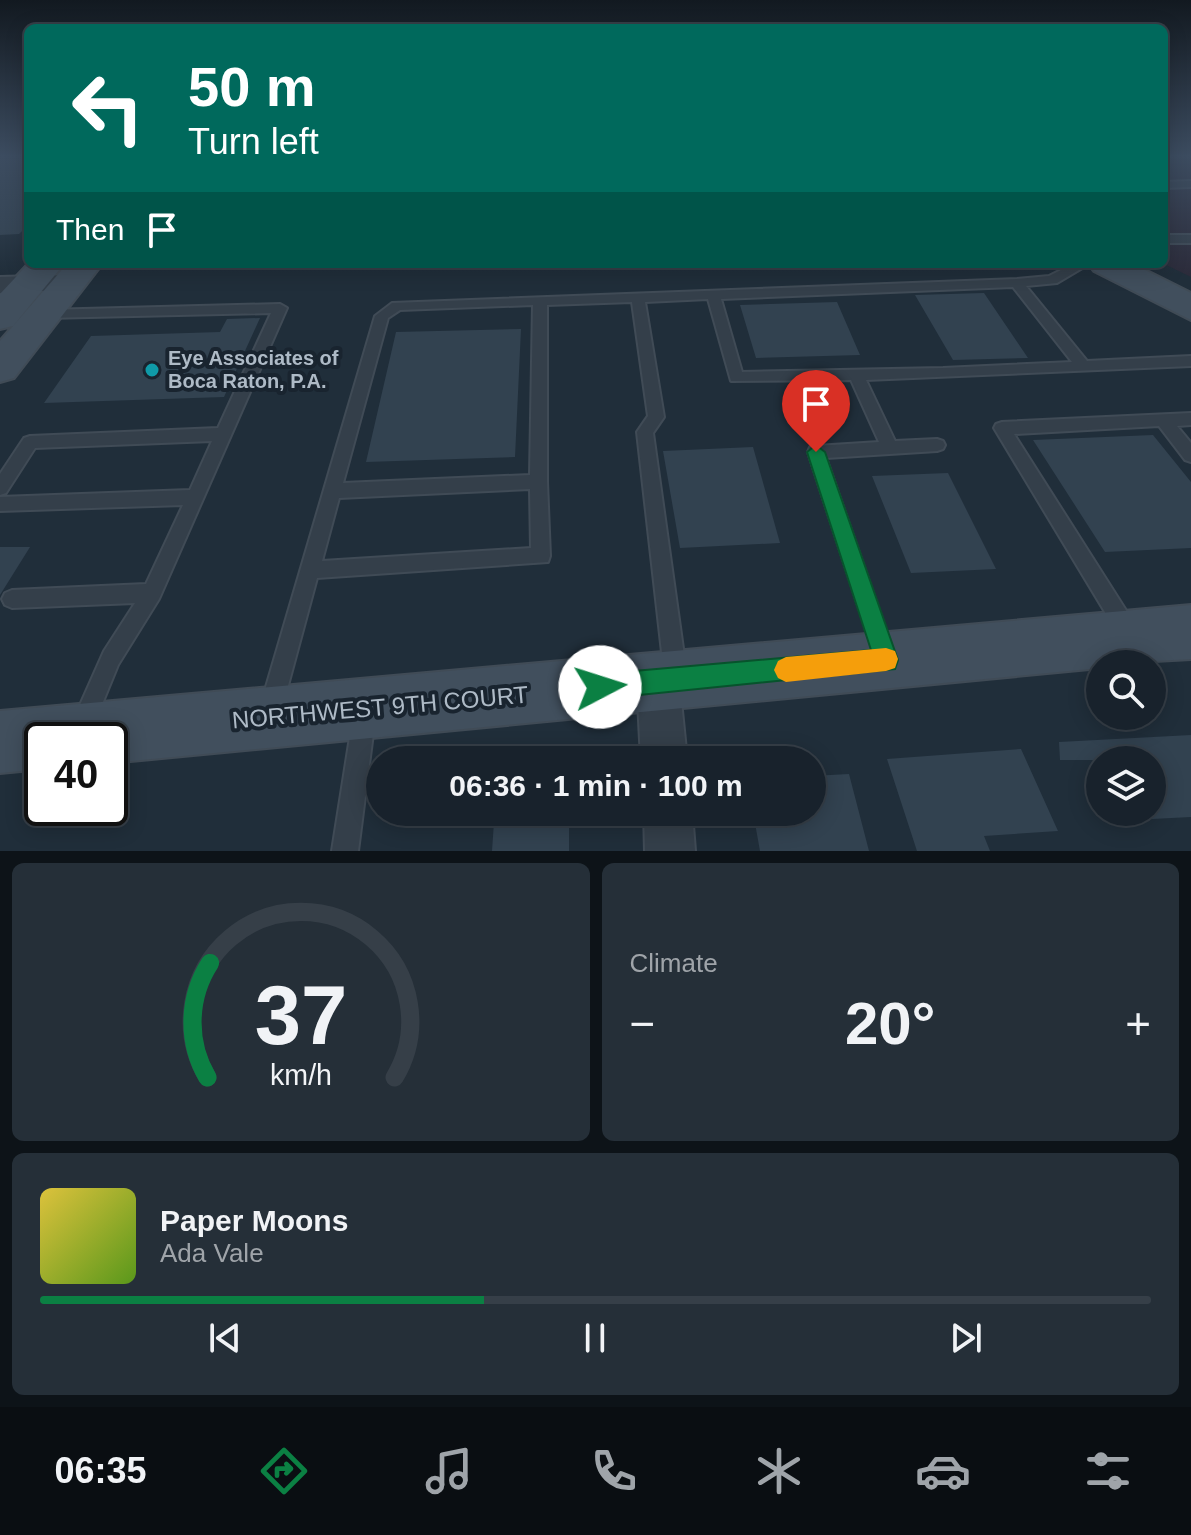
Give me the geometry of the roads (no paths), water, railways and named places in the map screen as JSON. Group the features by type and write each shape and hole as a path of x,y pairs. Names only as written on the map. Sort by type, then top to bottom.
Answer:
{"street":[{"path":"1114,268 1191,308"},
{"path":"0,317 46,282"},
{"path":"0,368 46,282"},
{"name":"NORTHWEST 9TH COURT","path":"128,730 1191,632"},
{"path":"665,746 667,680"},
{"name":"NORTHWEST 9TH COURT","path":"0,742 24,740"},
{"path":"669,826 670,851"}],"lane":[{"path":"1168,239 1191,239"},
{"path":"269,717 382,316 397,306 1017,283 1052,280 1075,268"},
{"path":"46,282 280,308 152,593 111,658 83,722"},
{"path":"1017,283 1083,366"},
{"path":"713,295 736,377 1191,361"},
{"path":"638,298 656,417 645,432 667,680"},
{"path":"310,570 541,556 538,482 540,301"},
{"path":"856,375 890,448"},
{"path":"1132,638 1002,428 1191,419"},
{"path":"1163,420 1191,455"},
{"path":"0,488 7,469 30,442 225,434"},
{"path":"886,660 816,452 937,445"},
{"path":"332,491 538,482"},
{"path":"0,504 197,497"},
{"path":"12,599 152,593"},
{"path":"345,851 365,708"}],"place":[{"name":"Eye Associates of Boca Raton, P.A.","path":"152,370"}]}
